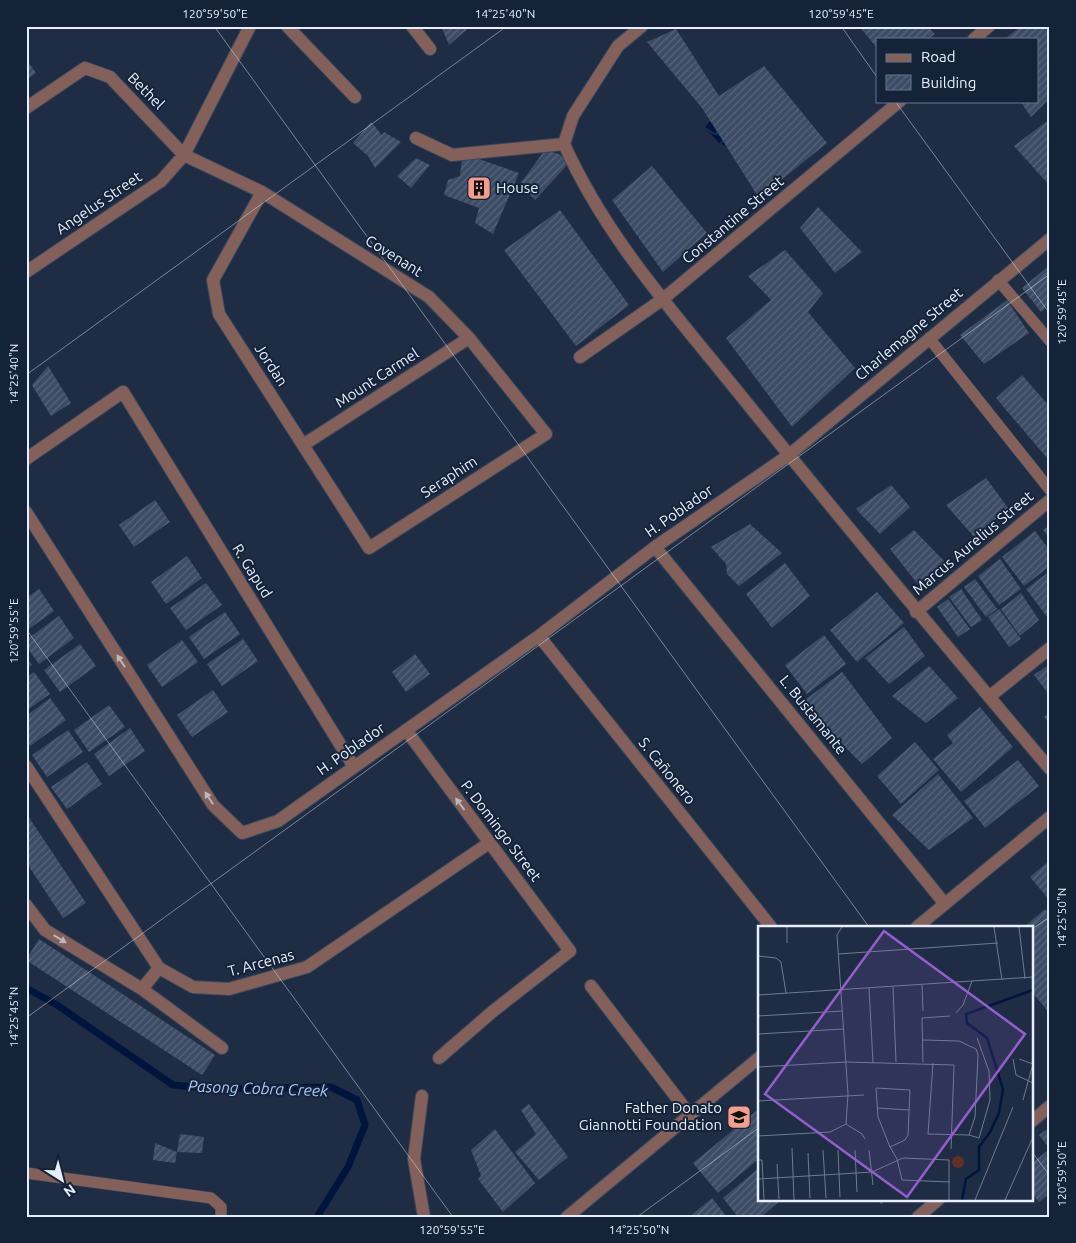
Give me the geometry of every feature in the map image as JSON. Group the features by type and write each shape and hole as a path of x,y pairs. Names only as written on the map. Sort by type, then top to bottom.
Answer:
{"street":[{"name":"Angelus Street","path":"26,272 161,181 184,155 250,26"},
{"path":"287,26 356,98"},
{"path":"412,26 430,48"},
{"path":"642,26 618,46 573,116 564,144 580,180 617,241 916,612 1050,769"},
{"path":"975,38 989,26"},
{"name":"Bethel","path":"26,108 86,68 110,77 184,155"},
{"name":"Constantine Street","path":"580,356 664,299 899,102"},
{"path":"416,138 452,155 564,144"},
{"name":"Covenant","path":"184,155 262,192 429,297 469,338 546,434"},
{"name":"Jordan","path":"262,192 212,280 219,314 369,548"},
{"name":"Charlemagne Street","path":"789,455 998,280 1050,239"},
{"name":"Mount Carmel","path":"303,445 469,338"},
{"name":"R. Gapud","path":"26,460 123,392 354,767"},
{"name":"Seraphim","path":"369,548 546,434"},
{"name":"H. Poblador","path":"26,512 213,805 242,833 278,821 538,636 655,547 789,455"},
{"name":"Marcus Aurelius Street","path":"916,612 1050,500"},
{"name":"L. Bustamante","path":"655,547 945,904"},
{"name":"S. Cañonero","path":"538,636 770,926"},
{"path":"989,697 1050,648"},
{"name":"P. Domingo Street","path":"406,730 570,951 492,1012 439,1058"},
{"name":"T. Arcenas","path":"26,766 159,968 192,987 229,990 307,967 489,843"},
{"path":"918,926 1050,816"},
{"path":"26,905 45,930 142,989 222,1048"},
{"path":"142,989 159,968"},
{"path":"591,986 690,1115"},
{"path":"567,1217 758,1059"},
{"path":"422,1096 414,1159 424,1217"},
{"path":"1034,1119 1050,1106"},
{"path":"918,1217 938,1200"}],"lane":[{"path":"998,280 1050,341"},
{"path":"929,338 1050,490"},
{"path":"26,1173 212,1198 221,1207 221,1217"}],"water":[{"path":"719,118 730,148 719,143 705,128 709,122"}],"building":[{"path":"441,26 471,26 449,45"},
{"path":"859,26 927,26 935,34 929,38 876,38 876,47"},
{"path":"1021,26 1050,26 1050,98 1031,117 1021,102 1038,102 1038,38 1006,38"},
{"path":"676,29 719,96 764,66 827,143 759,198 702,108 647,42"},
{"path":"26,59 36,73 26,80"},
{"path":"1050,119 1050,186 1014,146"},
{"path":"371,122 382,135 384,132 401,142 375,168 368,156 353,143"},
{"name":"House","path":"545,150 559,154 569,163 535,200 520,184"},
{"name":"House","path":"478,156 479,159 519,173 493,234 475,223 479,208 444,195 448,180 460,176 462,157"},
{"path":"416,158 430,165 411,188 397,176"},
{"path":"652,166 707,233 663,272 612,200"},
{"path":"818,207 862,252 835,273 800,228"},
{"path":"560,210 629,305 576,346 504,250"},
{"path":"785,250 823,293 808,312 855,368 792,427 726,338 771,300 748,276"},
{"path":"1050,265 1050,304 1041,312 1022,288"},
{"path":"1007,300 1029,333 984,364 960,335"},
{"path":"48,366 71,403 51,416 32,385"},
{"path":"1022,375 1050,407 1050,456 1047,458 996,398"},
{"path":"986,478 1008,508 975,538 946,505"},
{"path":"891,485 910,507 880,534 856,509"},
{"path":"155,500 170,522 134,547 119,525"},
{"path":"750,524 782,553 739,586 727,574 726,564 711,547"},
{"path":"1050,525 1050,539 1043,530"},
{"path":"914,530 947,564 920,587 890,549"},
{"path":"1035,531 1050,551 1050,566 1024,586 1002,557"},
{"path":"187,556 202,578 166,604 151,582"},
{"path":"1000,559 1021,589 999,605 978,576"},
{"path":"785,563 810,596 772,628 746,594"},
{"path":"1050,571 1050,617 1048,618 1026,589"},
{"path":"975,579 997,609 986,617 964,587"},
{"path":"206,583 222,605 186,630 170,608"},
{"path":"39,589 54,611 26,631 26,598"},
{"path":"961,589 982,620 971,627 949,597"},
{"path":"877,592 904,623 857,662 830,630"},
{"path":"1021,593 1039,620 1020,636 1001,609"},
{"path":"948,599 970,629 958,637 937,607"},
{"path":"999,609 1021,639 1009,647 988,617"},
{"path":"225,612 240,634 204,659 189,637"},
{"path":"59,616 74,638 39,664 26,646 26,640"},
{"path":"904,627 925,656 889,684 865,658"},
{"path":"824,635 846,664 807,694 785,665"},
{"path":"243,639 258,661 222,686 207,664"},
{"path":"182,640 198,662 162,687 147,665"},
{"path":"80,644 96,666 60,692 44,670"},
{"path":"415,654 430,674 406,692 392,672"},
{"path":"26,657 32,665 26,669"},
{"path":"1050,664 1050,696 1034,675"},
{"path":"929,666 958,698 926,723 892,696"},
{"path":"34,672 50,694 26,711 26,678"},
{"path":"842,672 892,738 862,764 801,703"},
{"path":"213,690 228,712 192,737 177,715"},
{"path":"50,698 66,720 30,746 26,740 26,716"},
{"path":"109,705 125,727 89,752 74,730"},
{"path":"980,707 1013,747 961,792 933,759 953,743 947,735"},
{"path":"1050,713 1050,724 1044,717"},
{"path":"130,728 145,751 109,776 94,754"},
{"path":"68,730 83,752 47,777 32,755"},
{"path":"915,742 939,770 901,804 877,776"},
{"path":"1018,760 1039,786 985,828 964,801"},
{"path":"87,762 102,784 67,809 51,787"},
{"path":"938,774 973,818 929,850 892,815"},
{"path":"26,813 86,903 63,918 26,862"},
{"path":"1050,860 1050,901 1030,877"},
{"path":"1045,909 1050,915 1050,1014 1034,994 1034,926 1025,926"},
{"path":"39,939 215,1055 202,1075 26,960"},
{"path":"529,1104 568,1157 539,1180 515,1152 536,1134 521,1110"},
{"path":"758,1110 758,1160 718,1193 693,1163"},
{"path":"1050,1127 1050,1149 1039,1135"},
{"path":"495,1129 535,1183 503,1212 478,1179 481,1176 471,1150"},
{"path":"180,1134 204,1137 202,1153 177,1152"},
{"path":"155,1143 177,1152 175,1163 153,1160"},
{"path":"1047,1151 1050,1154 1050,1193 1039,1202 1034,1196 1034,1161"},
{"path":"758,1169 758,1200 781,1200 761,1217 738,1217 723,1198"},
{"path":"712,1198 727,1217 689,1217"},
{"path":"878,1200 886,1200 881,1204"}],"waterway":[{"name":"Pasong Cobra Creek","path":"26,988 57,1005 173,1085 215,1089 331,1087 357,1100 365,1125 348,1167 317,1217"}],"place":[{"name":"House","path":"479,188"},
{"name":"Father Donato Giannotti Foundation","path":"739,1117"}]}
